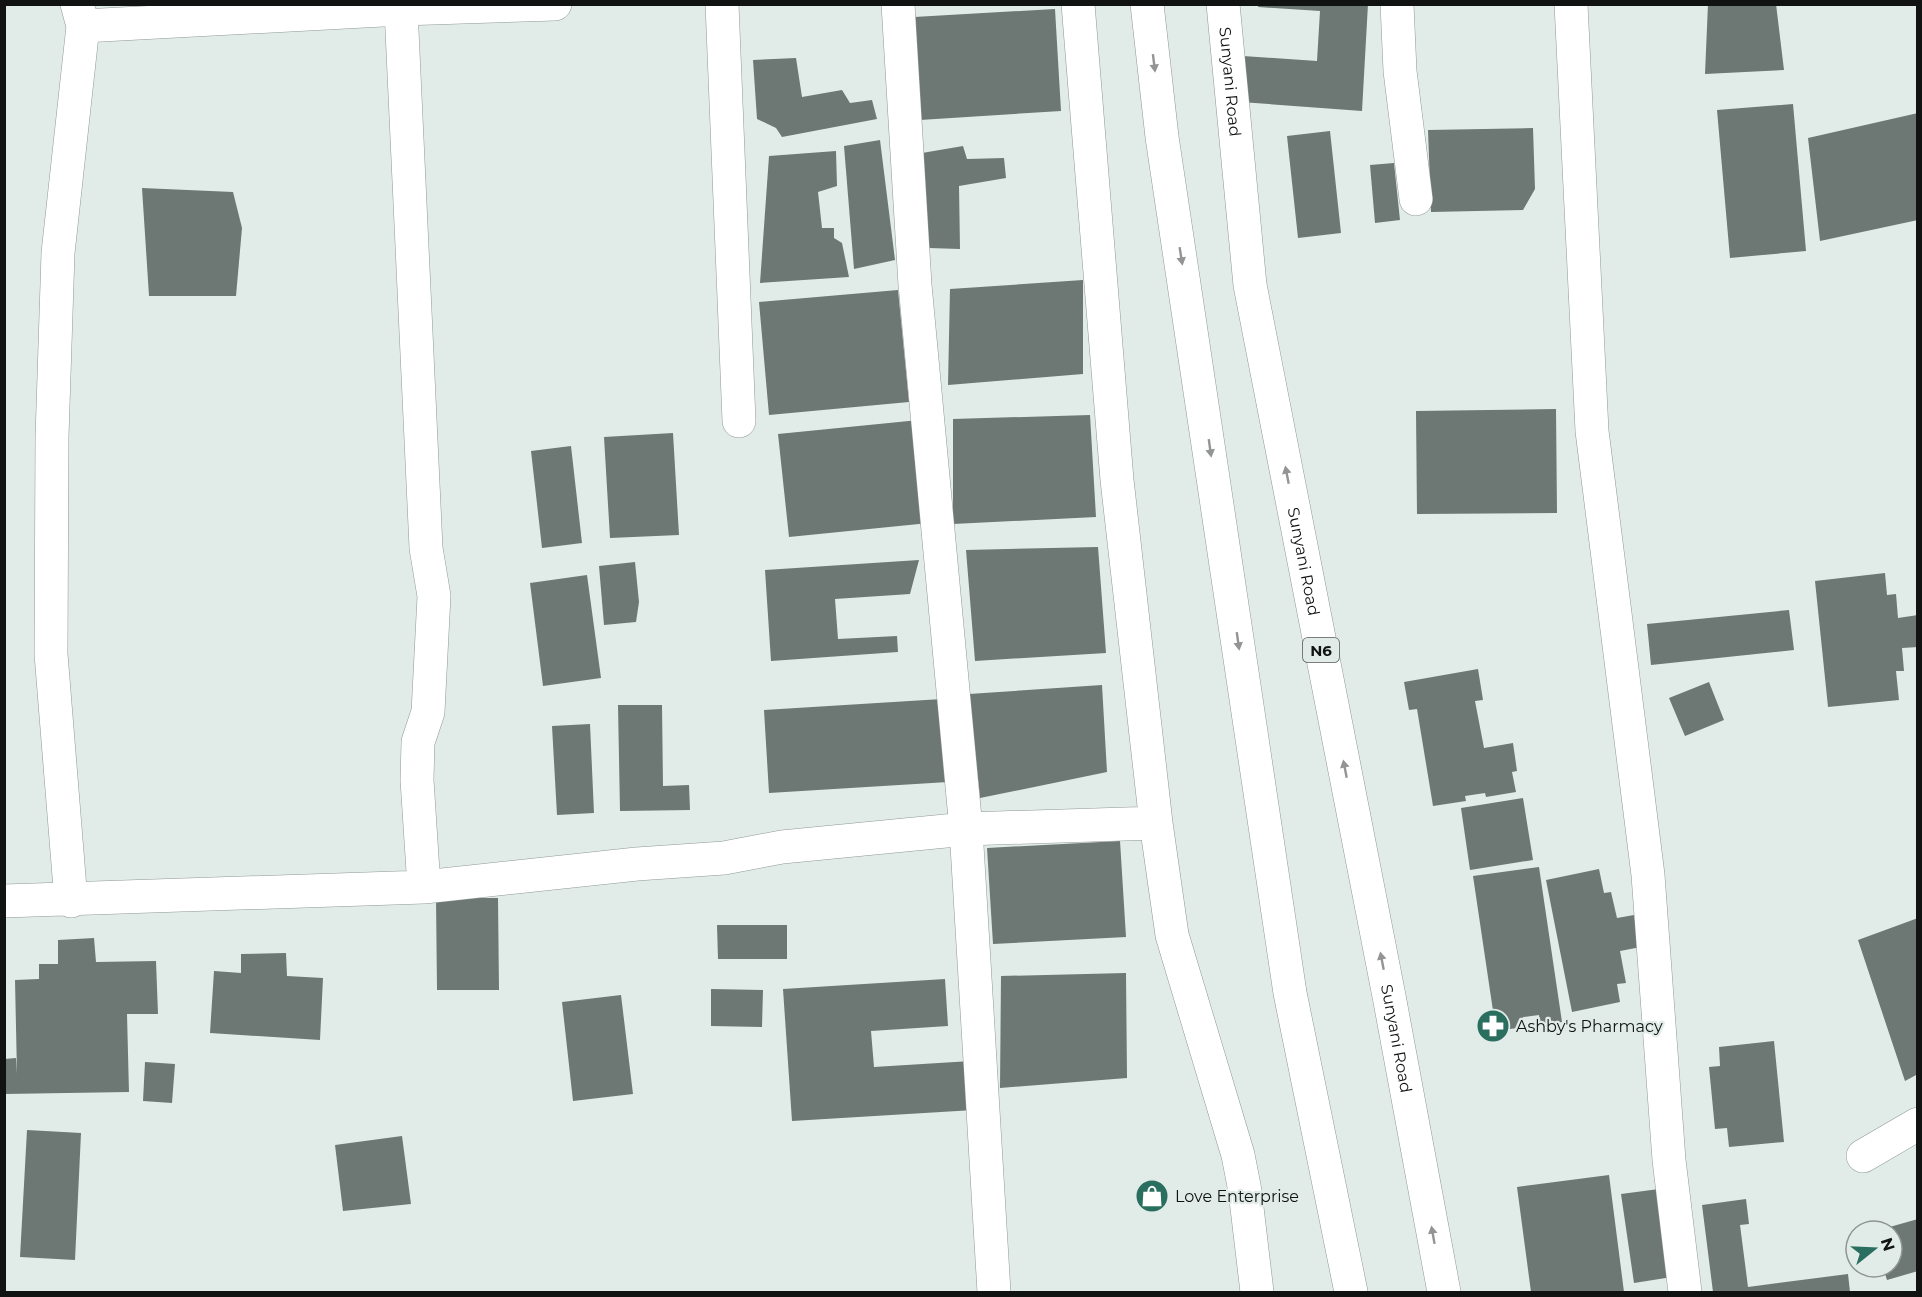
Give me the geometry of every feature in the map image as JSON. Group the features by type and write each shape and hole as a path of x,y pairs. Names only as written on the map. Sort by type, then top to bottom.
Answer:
{"street":[{"path":"71,901 51,654 51,437 58,253 80,15 555,4"},
{"path":"722,4 739,421"},
{"path":"898,4 915,285 966,829 994,1293"},
{"path":"1078,4 1117,480 1156,823 1172,935 1238,1155 1245,1191 1257,1293"},
{"path":"1147,4 1162,137 1290,993 1351,1293"},
{"name":"Sunyani Road","path":"1224,4 1250,285 1389,996 1444,1293"},
{"path":"1397,4 1400,71 1416,199"},
{"path":"1571,4 1592,431 1648,875 1669,1160 1685,1293"},
{"path":"401,9 426,549 434,596 428,712 418,742 417,780 424,887"},
{"path":"4,901 71,901 424,887 637,864 724,858 782,847 966,829 1156,823"},
{"path":"1863,1156 1917,1124"}],"building":[{"path":"1259,4 1368,4 1362,111 1241,102 1243,56 1317,61 1320,11 1258,7"},
{"path":"1708,4 1776,4 1784,70 1705,74"},
{"path":"1055,9 1061,111 920,120 914,17"},
{"path":"796,58 802,97 842,90 850,103 872,100 877,119 782,137 776,128 757,119 753,60"},
{"path":"1793,104 1806,251 1730,258 1717,110"},
{"path":"1918,113 1918,220 1820,241 1808,138"},
{"path":"1533,128 1535,189 1523,210 1431,212 1428,130"},
{"path":"1330,131 1341,233 1298,238 1287,136"},
{"path":"880,140 895,260 854,269 844,146"},
{"path":"963,146 967,159 1004,158 1006,178 959,186 960,249 929,248 922,153"},
{"path":"836,151 837,186 818,192 822,228 834,228 834,238 842,243 849,277 760,283 769,156"},
{"path":"1394,163 1400,220 1375,223 1370,165"},
{"path":"142,188 233,192 242,228 236,296 149,296"},
{"path":"1083,280 1083,374 948,385 950,289"},
{"path":"898,290 909,402 769,415 759,302"},
{"path":"1556,409 1557,513 1417,514 1416,411"},
{"path":"1090,415 1096,517 953,524 953,419"},
{"path":"919,420 929,523 789,537 778,434"},
{"path":"673,433 679,535 610,538 604,437"},
{"path":"571,446 582,543 542,548 531,451"},
{"path":"1098,547 1106,653 975,661 966,550"},
{"path":"919,560 910,594 835,599 838,639 897,636 898,652 771,661 765,570"},
{"path":"635,562 639,602 636,622 604,625 599,566"},
{"path":"1885,573 1887,595 1896,594 1898,618 1918,615 1918,647 1902,648 1904,671 1896,671 1899,700 1828,707 1815,581"},
{"path":"587,575 601,678 543,686 530,583"},
{"path":"1789,610 1794,650 1651,665 1647,624"},
{"path":"1478,669 1483,700 1475,701 1484,748 1513,743 1517,771 1512,772 1516,792 1486,797 1485,793 1465,796 1466,801 1433,806 1417,709 1409,710 1404,682"},
{"path":"1709,682 1724,720 1685,736 1669,698"},
{"path":"1102,685 1107,772 980,798 969,694"},
{"path":"942,699 948,782 769,793 764,710"},
{"path":"618,705 662,705 663,786 689,785 690,810 620,811"},
{"path":"590,724 594,813 557,815 552,726"},
{"path":"1523,798 1533,860 1470,870 1461,808"},
{"path":"1120,841 1126,937 993,944 987,848"},
{"path":"1539,867 1562,1022 1540,1025 1539,1015 1523,1017 1524,1027 1496,1031 1473,876"},
{"path":"1599,869 1604,893 1611,892 1617,918 1634,915 1641,947 1620,951 1626,983 1617,984 1620,1002 1572,1012 1546,880"},
{"path":"436,898 498,898 499,990 437,990"},
{"path":"1918,918 1918,1074 1905,1081 1858,940"},
{"path":"717,925 787,925 787,959 718,959"},
{"path":"94,938 96,962 156,961 158,1014 127,1014 129,1092 4,1094 4,1059 16,1058 17,1074 15,980 39,979 39,964 58,964 58,940"},
{"path":"286,953 287,976 323,978 320,1040 210,1033 214,971 241,973 241,954"},
{"path":"1126,973 1127,1078 1000,1088 1001,976"},
{"path":"945,979 948,1026 871,1031 874,1067 971,1061 974,1110 792,1121 783,989"},
{"path":"711,989 763,990 762,1027 711,1026"},
{"path":"621,995 633,1094 573,1101 562,1002"},
{"path":"1774,1041 1784,1142 1729,1147 1727,1128 1715,1129 1709,1067 1720,1066 1719,1047"},
{"path":"145,1062 175,1064 172,1103 143,1101"},
{"path":"27,1130 81,1133 75,1260 20,1257"},
{"path":"402,1136 411,1204 343,1211 335,1145"},
{"path":"1609,1175 1624,1292 1531,1292 1517,1187"},
{"path":"1659,1189 1672,1277 1634,1283 1621,1194"},
{"path":"1746,1199 1749,1224 1740,1225 1748,1287 1844,1275 1844,1279 1849,1279 1850,1292 1713,1292 1702,1205"},
{"path":"1918,1219 1918,1271 1904,1275 1904,1223"}],"place":[{"name":"Ashby's Pharmacy","path":"1493,1026"},
{"name":"Love Enterprise","path":"1152,1196"}]}
